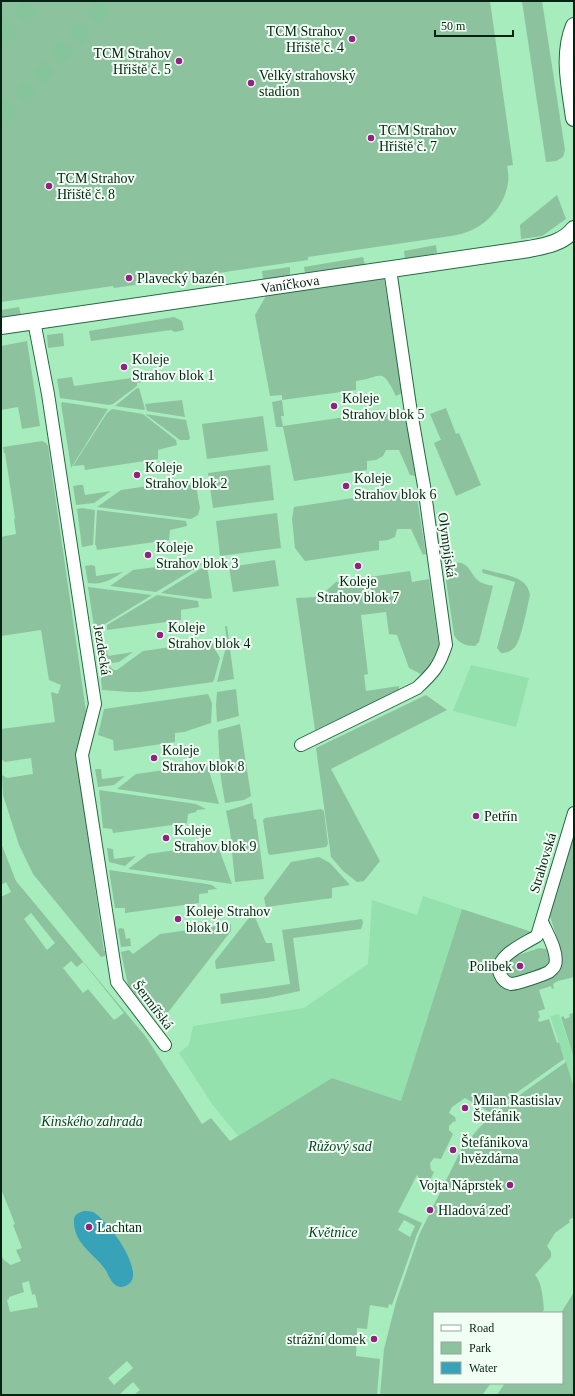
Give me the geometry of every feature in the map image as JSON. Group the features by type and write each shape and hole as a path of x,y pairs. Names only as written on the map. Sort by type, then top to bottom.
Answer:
{"main road":[{"path":"574,26 569,45 568,68 574,118"},
{"name":"Vaníčkova","path":"1,326 545,246 561,241 574,229"}],"street":[{"name":"Olympijská","path":"301,745 417,688 432,674 441,660 446,645 424,486 410,406 390,269"},
{"name":"Jezdecká","path":"34,321 48,394 95,704 82,755 117,982"},
{"name":"Strahovská","path":"542,922 552,944 556,958 555,966 550,972 517,983 510,984 504,981 500,974 499,966 502,958 537,936 574,813"},
{"name":"Šermířská","path":"117,982 165,1045"}],"shaded area":[{"path":"471,665 529,678 516,727 453,711"},
{"path":"423,896 462,909 401,1101 332,1078 238,1136 212,1104 179,1053 189,1045 193,1026 304,1008 368,964 372,900 417,915"},
{"path":"559,1014 574,1058 574,1088 550,1016"}],"green space":[{"name":"Velký strahovský stadion","path":"1,1 490,1 513,165 507,166 508,180 504,197 491,217 485,222 470,231 456,235 308,257 308,260 114,288 113,286 1,302"},
{"path":"522,1 542,1 565,150 563,157 556,161 546,162"},
{"path":"557,195 566,219 542,236 521,239 520,225"},
{"path":"436,245 437,253 405,259 404,251"},
{"path":"363,257 365,265 305,273 304,267"},
{"path":"290,267 290,276 263,279 262,271"},
{"path":"384,278 402,393 396,396 384,377 376,376 365,380 356,381 356,390 282,400 282,395 270,396 255,315 266,296"},
{"path":"19,307 21,315 1,318 1,310"},
{"path":"174,317 182,321 184,330 175,332 171,330 91,341 89,331"},
{"path":"63,333 64,346 48,348 47,335"},
{"path":"27,341 40,426 22,429 18,407 1,410 1,346"},
{"path":"153,375 154,379 137,383 137,386 113,404 109,405 60,398 57,379 72,377 74,386"},
{"path":"139,388 144,410 115,406"},
{"path":"182,400 185,417 147,411 145,404"},
{"path":"282,400 284,416 281,416 283,426 387,411 405,412 415,476 410,475 399,450 386,450 383,456 376,460 367,461 367,470 294,481 283,427 276,427 272,402"},
{"path":"62,402 108,409 71,468 61,404"},
{"path":"446,408 456,434 459,433 481,485 456,496 434,443 441,440 430,414"},
{"path":"112,409 143,414 176,440 177,445 158,450 158,459 85,470 84,465 73,466 107,413"},
{"path":"145,414 186,420 190,438 189,440 180,440"},
{"path":"263,416 268,451 207,459 202,424"},
{"path":"42,441 48,446 86,711 76,754 104,951 106,951 105,956 101,957 33,874 19,845 3,795 2,775 7,778 33,774 31,758 5,762 1,759 1,729 55,722 51,692 58,694 61,685 49,680 41,630 1,636 1,537 16,534 15,518 3,447"},
{"path":"270,465 274,500 213,508 208,473"},
{"path":"188,480 189,485 196,486 200,508 198,515 191,519 97,507 121,490"},
{"path":"83,485 85,495 111,491 94,503 76,505 73,486"},
{"path":"399,491 416,492 426,554 423,555 411,529 397,529 395,537 388,540 379,541 379,550 305,561 295,548 292,519 294,507"},
{"path":"82,508 95,510 93,545 82,547 77,509"},
{"path":"97,510 186,521 187,526 170,530 169,540 97,550 95,545"},
{"path":"277,513 281,548 220,556 216,521"},
{"path":"275,560 279,586 233,592 229,567"},
{"path":"201,561 201,565 156,592 110,586 133,570"},
{"path":"452,563 463,564 480,582 493,586 479,642 475,646 463,644 454,635 445,573 447,567"},
{"path":"85,566 95,566 96,576 123,572 103,583 88,583"},
{"path":"207,566 212,598 205,599 161,593"},
{"path":"483,569 512,576 524,583 528,588 530,595 518,643 507,652 501,653 497,648 515,582 483,573"},
{"path":"410,571 412,582 429,579 439,647 435,661 426,672 421,674 409,668 397,635 389,634 386,612 361,615 368,674 364,675 366,691 399,686 399,690 315,730 296,598 319,597 336,582"},
{"path":"88,587 152,595 100,627 94,627"},
{"path":"157,595 198,601 199,607 181,610 181,620 107,630 107,625"},
{"path":"225,626 227,626 234,679 217,682 227,643"},
{"path":"213,641 213,646 220,658 213,682 141,692 102,690 100,667 109,666 114,670 117,670 143,651"},
{"path":"97,646 106,646 108,656 133,652 119,662 99,665"},
{"path":"236,689 239,716 217,722 217,692"},
{"path":"208,694 212,703 211,723 184,732 175,733 175,742 114,751 113,740 98,735 104,709"},
{"path":"426,695 447,710 331,769 380,861 364,881 357,882 343,871 331,857 316,748"},
{"path":"240,724 251,796 244,800 225,803 220,772 218,730"},
{"path":"207,764 219,804 117,789 136,774"},
{"path":"95,769 101,769 102,779 125,776 114,785 98,787"},
{"path":"99,790 196,804 206,809 197,810 196,812 188,814 187,823 113,833 112,829 103,828"},
{"path":"252,803 254,819 256,819 264,879 235,882 230,831 226,811"},
{"path":"321,809 324,811 328,844 326,847 270,855 268,853 263,820 265,818"},
{"name":"Kinského zahrada","path":"574,826 574,977 558,981 553,984 554,988 552,989 551,986 539,990 545,1009 538,1011 540,1017 538,1019 539,1022 549,1019 557,1043 559,1042 564,1059 491,1113 465,1098 452,1107 449,1113 455,1117 456,1121 449,1126 449,1130 453,1134 441,1159 434,1158 430,1163 431,1170 434,1172 427,1186 423,1185 417,1175 398,1212 422,1223 392,1305 389,1304 388,1308 370,1305 367,1329 357,1328 356,1356 380,1359 377,1395 136,1395 135,1394 140,1390 133,1382 120,1394 121,1395 1,1395 1,1256 11,1265 21,1261 16,1250 22,1248 13,1225 15,1224 1,1189 1,897 11,892 6,882 1,885 1,843 16,881 146,1037 202,1124 211,1118 230,1141 332,1078 401,1101 462,909 532,932 501,953 499,981 559,970 561,966 562,954 549,913","holes":["31,913 55,943 47,950 24,919","71,961 77,967 83,962 124,1013 114,1020 88,989 83,993 63,968","404,1220 415,1226 410,1237 398,1230","110,1228 111,1280 99,1262","29,1281 32,1295 35,1294 38,1307 10,1312 7,1300 9,1297 24,1292 22,1283","127,1361 133,1368 114,1385 108,1378"]},
{"path":"219,844 219,849 232,884 128,869 148,854"},
{"path":"107,848 113,849 114,859 136,856 125,866 109,862"},
{"path":"319,857 330,863 350,885 332,888 332,898 266,907 264,898 291,862"},
{"path":"109,870 207,884 212,885 217,889 208,890 208,893 199,894 199,903 125,913 125,908 115,908"},
{"path":"252,914 254,915 266,943 272,943 275,961 216,969 215,961"},
{"path":"362,919 363,923 361,929 293,938 300,991 267,998 221,1004 220,994 290,984 282,930"},
{"path":"231,924 231,931 166,1015 156,1020 128,985 121,952 129,950 133,954 160,934"},
{"path":"118,929 124,929 126,939 130,938 131,946 121,947"},
{"path":"539,948 546,949 550,952 551,962 546,967 515,978 507,976 504,965 510,958"},
{"path":"574,1013 573,1055 561,1017 563,1016 565,1019 570,1017 569,1014"},
{"path":"566,1062 574,1088 574,1217 569,1220 570,1222 555,1233 547,1246 551,1252 551,1257 535,1275 541,1286 544,1310 542,1312 433,1312 433,1384 490,1384 483,1394 484,1395 380,1395 384,1349 396,1302 419,1235 462,1148 493,1114"},
{"path":"574,1292 574,1395 497,1395 504,1384 563,1384 563,1312 562,1312"}],"water":[{"path":"84,1211 93,1212 99,1216 115,1234 128,1256 132,1267 133,1276 130,1283 122,1287 115,1285 100,1263 81,1243 75,1230 74,1218 77,1214"}],"tunnel":[{"path":"1,39 36,1"},
{"path":"1,119 109,1"}],"place":[{"name":"TCM Strahov Hřiště č. 4","path":"352,39"},
{"name":"TCM Strahov Hřiště č. 5","path":"179,61"},
{"name":"Velký strahovský stadion","path":"251,83"},
{"name":"TCM Strahov Hřiště č. 7","path":"371,138"},
{"name":"TCM Strahov Hřiště č. 8","path":"49,186"},
{"name":"Plavecký bazén","path":"129,278"},
{"name":"Koleje Strahov blok 1","path":"124,367"},
{"name":"Koleje Strahov blok 5","path":"334,406"},
{"name":"Koleje Strahov blok 2","path":"137,475"},
{"name":"Koleje Strahov blok 6","path":"346,486"},
{"name":"Koleje Strahov blok 3","path":"148,555"},
{"name":"Koleje Strahov blok 7","path":"358,566"},
{"name":"Koleje Strahov blok 4","path":"160,635"},
{"name":"Koleje Strahov blok 8","path":"154,758"},
{"name":"Petřín","path":"476,816"},
{"name":"Koleje Strahov blok 9","path":"166,838"},
{"name":"Koleje Strahov blok 10","path":"178,919"},
{"name":"Polibek","path":"520,966"},
{"name":"Milan Rastislav Štefánik","path":"465,1108"},
{"name":"Štefánikova hvězdárna","path":"453,1150"},
{"name":"Vojta Náprstek","path":"510,1185"},
{"name":"Hladová zeď","path":"430,1210"},
{"name":"Lachtan","path":"89,1227"},
{"name":"strážní domek","path":"374,1339"}],"park label":[{"name":"Růžový sad","path":"340,1146"},
{"name":"Květnice","path":"333,1232"}]}
